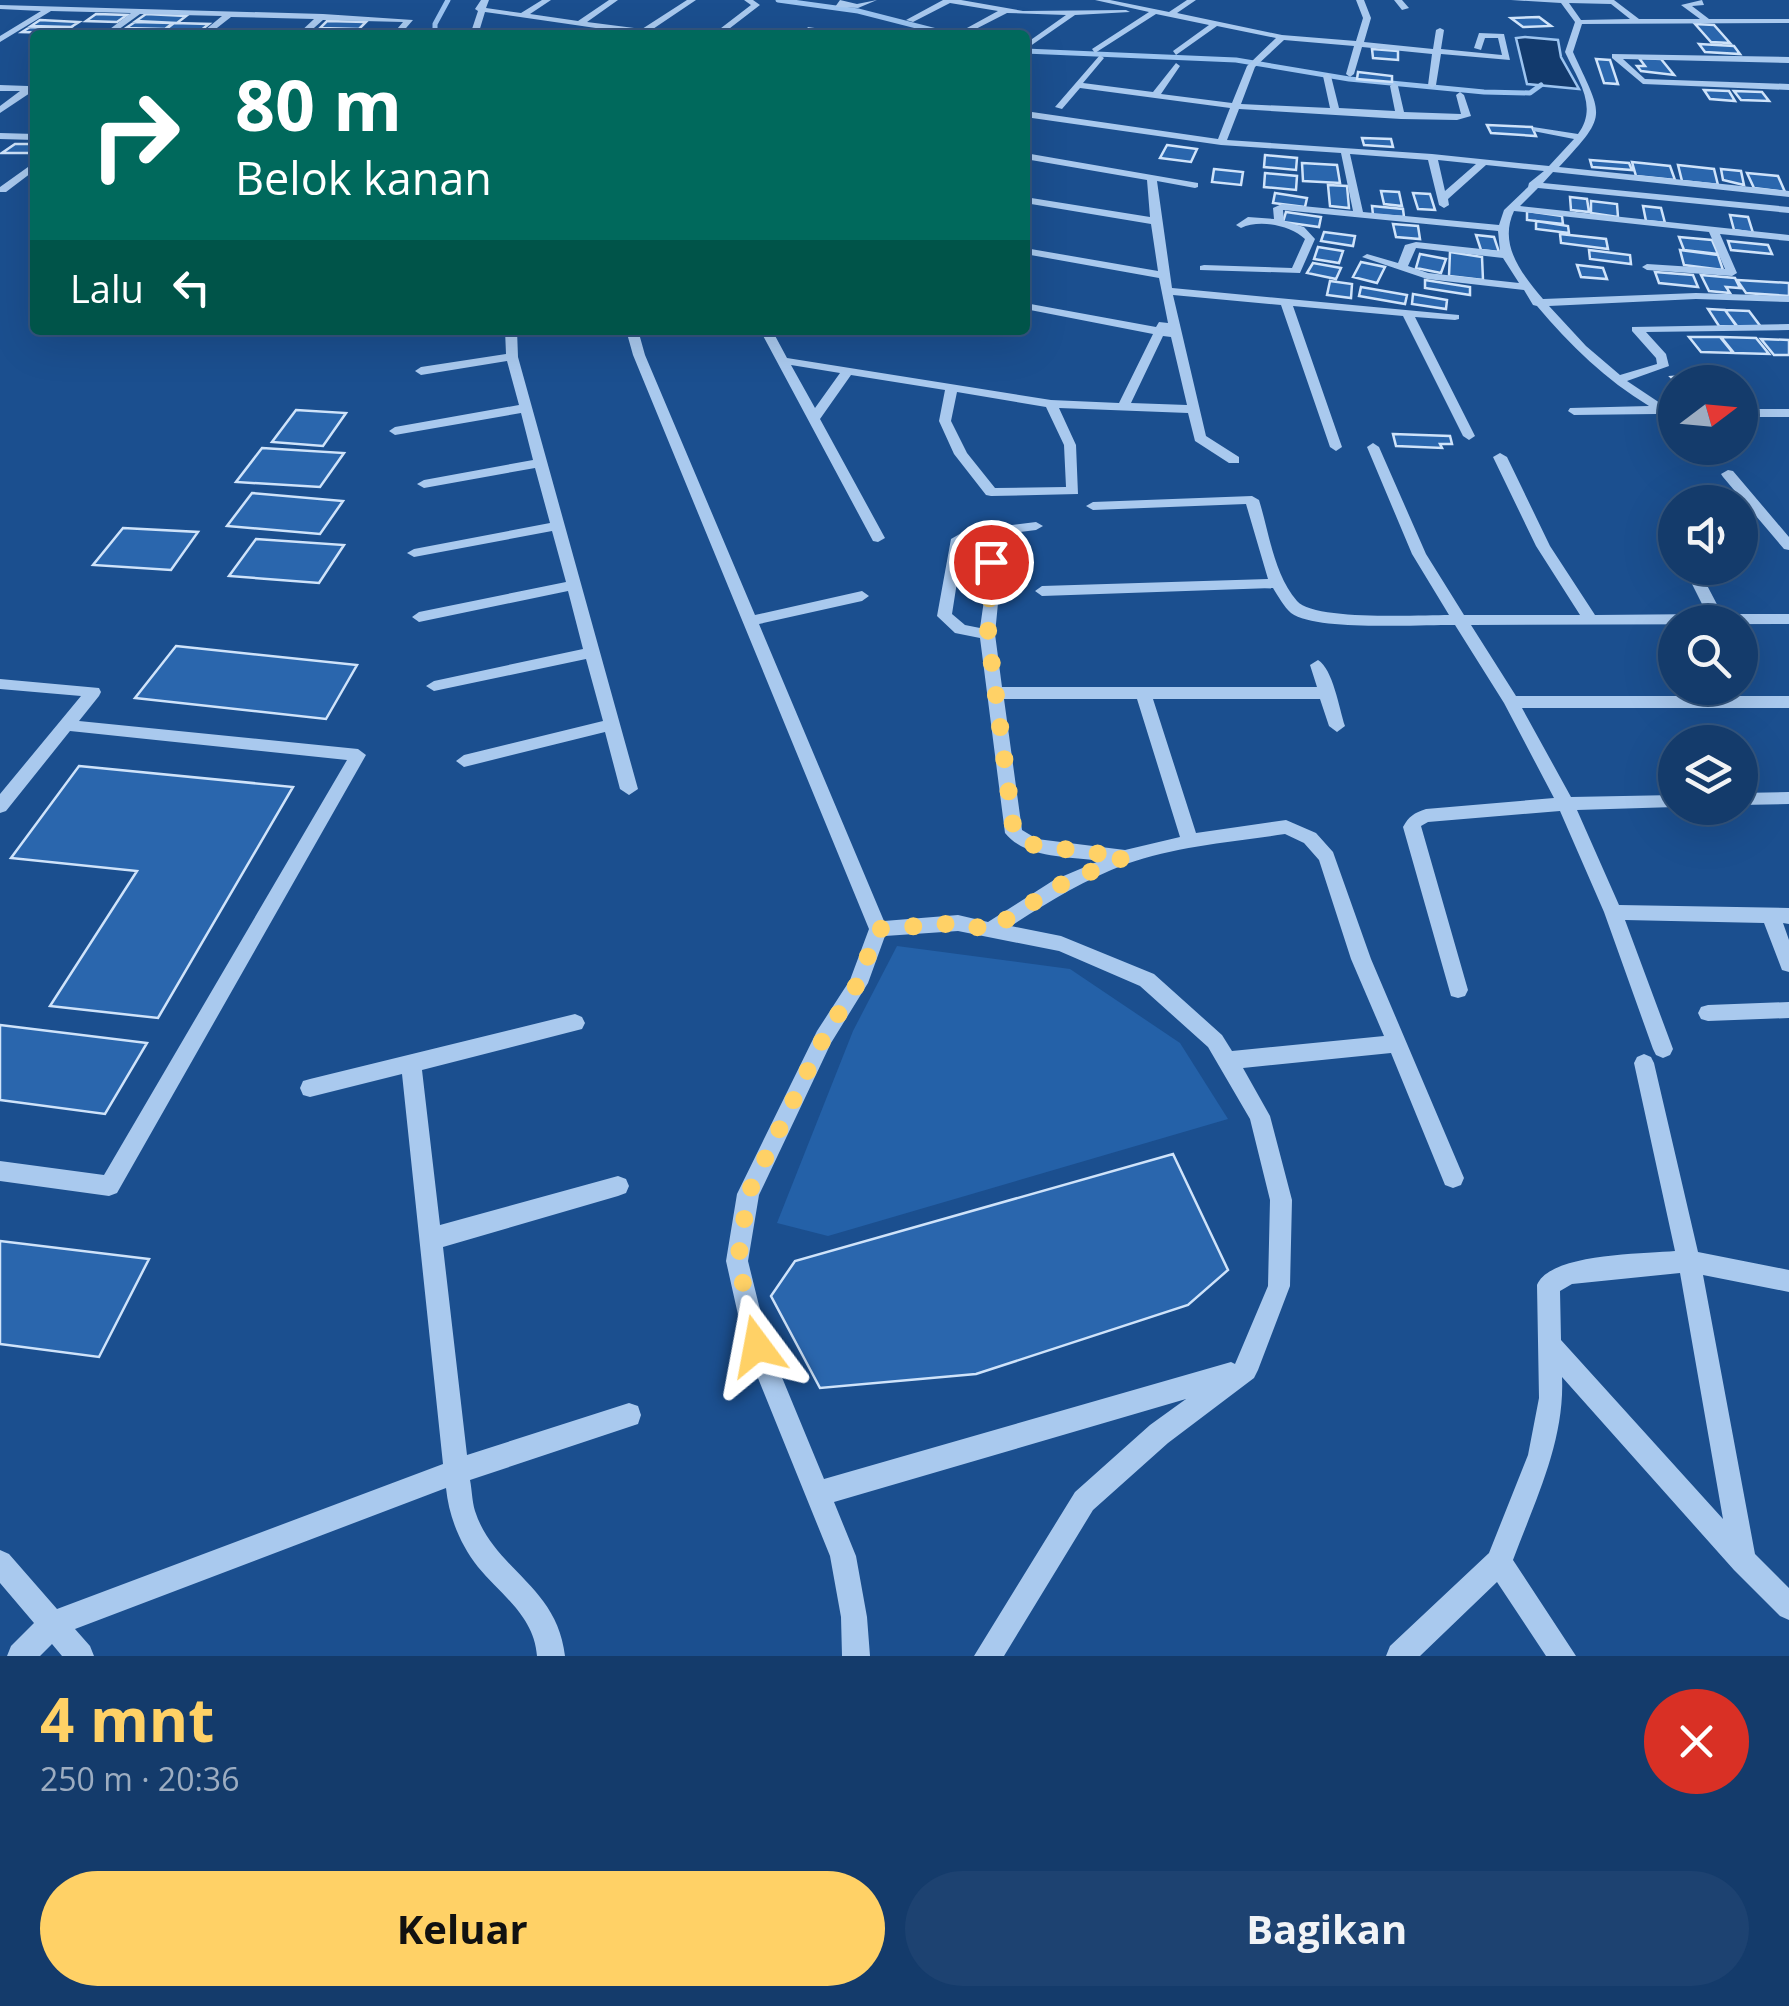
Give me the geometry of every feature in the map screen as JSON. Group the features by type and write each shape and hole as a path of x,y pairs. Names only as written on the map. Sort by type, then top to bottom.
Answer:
{"street":[{"path":"524,14 547,0"},
{"path":"580,23 614,0"},
{"path":"646,30 692,0"},
{"path":"723,30 756,5 748,0"},
{"path":"845,0 838,5 854,6 873,0"},
{"path":"910,20 949,0 1022,13 1147,12"},
{"path":"1022,13 1046,0"},
{"path":"1099,0 1282,36 1507,58 1501,36 1482,35 1478,48"},
{"path":"1168,16 1192,0"},
{"path":"1350,74 1368,13 1360,0"},
{"path":"1515,0 1617,1 1639,23"},
{"path":"1698,0 1701,3 1685,5 1706,20 1789,21"},
{"path":"1564,2 1579,22"},
{"path":"475,30 482,4 618,30"},
{"path":"0,7 408,20 400,30"},
{"path":"0,40 49,8"},
{"path":"113,30 140,11"},
{"path":"968,30 1004,11"},
{"path":"1059,107 1098,55 1147,12"},
{"path":"209,30 231,13"},
{"path":"1030,44 1071,15"},
{"path":"307,30 323,16"},
{"path":"808,30 820,20"},
{"path":"1579,22 1706,20"},
{"path":"1579,22 1569,52 1586,88 1592,120 1582,138 1512,208 1502,228 1506,254 1537,303 1618,380 1657,410"},
{"path":"1176,53 1214,25"},
{"path":"1432,85 1440,30"},
{"path":"1221,142 1254,62 1282,36"},
{"path":"1789,60 1615,56 1642,81 1789,87"},
{"path":"1156,95 1176,66"},
{"path":"1326,76 1335,112"},
{"path":"1077,84 1236,106 1402,116 1466,116 1460,95"},
{"path":"1394,86 1402,116"},
{"path":"0,88 30,87"},
{"path":"0,110 30,89"},
{"path":"1030,115 1221,142 1432,157 1789,194"},
{"path":"1536,128 1582,138"},
{"path":"0,136 30,137"},
{"path":"1346,152 1358,211"},
{"path":"1030,157 1195,185"},
{"path":"1432,157 1444,201 1482,164"},
{"path":"2,190 30,169"},
{"path":"1152,176 1154,221 1169,291 1169,316 1178,335 1200,438 1234,460"},
{"path":"1532,185 1789,210"},
{"path":"1030,201 1154,221"},
{"path":"1279,224 1278,208 1282,207 1502,228"},
{"path":"1512,208 1789,238"},
{"path":"1204,268 1296,270 1310,239 1300,229 1248,220 1241,225"},
{"path":"1646,267 1732,273 1713,229"},
{"path":"1402,266 1409,247 1416,246 1506,254"},
{"path":"1030,252 1165,276"},
{"path":"1367,257 1453,281 1527,287"},
{"path":"1169,291 1455,317"},
{"path":"1537,303 1696,296 1789,299"},
{"path":"1696,296 1720,328"},
{"path":"1286,302 1336,447"},
{"path":"1030,307 1178,335"},
{"path":"1408,312 1470,436"},
{"path":"1123,407 1158,331 1169,316"},
{"path":"1618,380 1662,366 1662,356 1636,329 1789,327"},
{"path":"511,335 512,357 629,789"},
{"path":"634,335 878,929 858,983 824,1037 748,1194 738,1261 757,1346 843,1556 854,1617 856,1656"},
{"path":"768,335 878,538"},
{"path":"421,371 512,357"},
{"path":"780,360 1050,404 1194,410"},
{"path":"814,418 848,371"},
{"path":"951,390 945,421 952,438 991,492 1073,491 1070,445 1050,404"},
{"path":"395,431 526,408"},
{"path":"1574,411 1657,410"},
{"path":"1758,413 1789,413"},
{"path":"1373,447 1419,554 1511,702 1566,804 1613,912 1654,1056 1743,1561"},
{"path":"1500,457 1543,546 1590,618"},
{"path":"424,484 540,463"},
{"path":"1728,474 1789,546"},
{"path":"1093,506 1252,500 1278,584 1294,608 1308,614 1340,618 1658,618"},
{"path":"414,553 558,526"},
{"path":"988,634 960,628 944,616 956,542 965,534 1036,526"},
{"path":"990,531 992,593 988,634 1014,833 1034,845 1125,857"},
{"path":"1042,591 1278,584"},
{"path":"419,617 573,585"},
{"path":"750,621 862,596"},
{"path":"1758,619 1789,619"},
{"path":"434,686 592,652"},
{"path":"1318,665 1337,726"},
{"path":"0,684 92,692 0,806"},
{"path":"1143,691 1190,841"},
{"path":"995,693 1328,692"},
{"path":"1511,702 1789,702"},
{"path":"0,1171 109,1186 358,755 66,726"},
{"path":"464,762 611,726"},
{"path":"1758,799 1789,798"},
{"path":"1458,990 1412,827 1414,820 1566,804 1658,801"},
{"path":"990,930 1060,885 1125,857 1190,841 1286,827 1310,838 1327,856 1361,958 1454,1178"},
{"path":"1613,912 1779,916 1789,964"},
{"path":"878,929 958,923 1062,944 1147,980 1215,1042 1227,1061 1260,1116 1281,1200 1280,1286 1246,1370 1159,1434 1084,1500 988,1656"},
{"path":"1708,1013 1789,1010"},
{"path":"310,1088 575,1022"},
{"path":"1227,1061 1396,1044"},
{"path":"412,1063 460,1509 473,1537 545,1622 551,1656"},
{"path":"431,1240 618,1186"},
{"path":"1400,1656 1499,1562 1540,1455 1551,1398 1548,1286 1569,1273 1689,1261 1789,1281"},
{"path":"1550,1345 1789,1607"},
{"path":"820,1493 1246,1370"},
{"path":"20,1656 53,1624 458,1472 629,1415"},
{"path":"1499,1562 1562,1656"},
{"path":"0,1563 80,1656"}],"shaded area":[{"path":"1516,38 1558,40 1561,57 1579,89 1527,84"},
{"path":"897,946 1070,969 1180,1043 1228,1119 828,1236 777,1223 853,1031"}],"building":[{"path":"96,14 127,15 117,22 86,21"},
{"path":"146,14 186,16 177,23 136,21"},
{"path":"1539,17 1551,26 1523,27 1511,18"},
{"path":"40,20 79,22 71,27 31,26"},
{"path":"327,21 366,22 359,29 320,28"},
{"path":"135,22 173,23 165,29 126,28"},
{"path":"174,23 209,24 201,30 165,30"},
{"path":"1695,24 1714,25 1730,43 1711,42"},
{"path":"30,27 70,28 67,30 22,32"},
{"path":"1699,44 1734,46 1740,54 1705,52"},
{"path":"1372,49 1398,51 1398,60 1373,58"},
{"path":"1639,58 1661,59 1674,75 1641,71 1637,66 1645,66"},
{"path":"1596,59 1610,60 1618,84 1604,83"},
{"path":"1358,72 1392,76 1392,82 1357,79"},
{"path":"1704,90 1729,91 1735,101 1710,99"},
{"path":"1734,91 1762,92 1769,101 1741,100"},
{"path":"1487,125 1532,127 1536,136 1491,133"},
{"path":"1362,138 1391,139 1393,147 1364,145"},
{"path":"15,144 30,144 30,153 2,153"},
{"path":"1167,145 1197,149 1191,162 1160,158"},
{"path":"1265,155 1297,158 1296,170 1264,167"},
{"path":"1590,160 1629,163 1632,170 1592,167"},
{"path":"1632,162 1670,166 1675,180 1636,176"},
{"path":"1302,163 1337,165 1340,183 1303,181"},
{"path":"1678,165 1714,169 1718,185 1682,181"},
{"path":"1214,169 1243,172 1241,185 1212,182"},
{"path":"1721,169 1741,171 1744,185 1723,180"},
{"path":"1265,173 1297,176 1296,190 1264,187"},
{"path":"1747,173 1778,176 1785,192 1754,188"},
{"path":"1328,185 1347,186 1349,208 1330,206"},
{"path":"1381,191 1399,192 1402,206 1384,204"},
{"path":"1275,193 1307,198 1305,207 1273,203"},
{"path":"1413,193 1430,194 1435,210 1418,209"},
{"path":"1570,197 1587,199 1589,212 1571,210"},
{"path":"1591,201 1617,204 1618,217 1591,213"},
{"path":"1372,206 1403,209 1404,217 1373,215"},
{"path":"1643,206 1661,208 1665,223 1646,221"},
{"path":"1527,211 1562,216 1563,224 1527,220"},
{"path":"1286,212 1321,217 1319,227 1283,222"},
{"path":"1730,215 1748,217 1753,233 1734,230"},
{"path":"1536,221 1568,226 1569,233 1536,229"},
{"path":"1393,224 1418,226 1420,239 1396,237"},
{"path":"1324,232 1355,236 1353,246 1321,241"},
{"path":"1560,234 1606,239 1608,249 1561,243"},
{"path":"1476,235 1494,237 1499,252 1481,250"},
{"path":"1679,237 1712,240 1718,254 1684,250"},
{"path":"1728,241 1768,245 1772,254 1731,250"},
{"path":"1318,247 1343,251 1339,263 1314,259"},
{"path":"1589,250 1630,255 1631,264 1590,259"},
{"path":"1680,250 1718,255 1723,270 1684,265"},
{"path":"1450,252 1482,257 1483,280 1449,276"},
{"path":"1420,254 1446,259 1441,273 1416,268"},
{"path":"1361,262 1385,267 1377,283 1353,277"},
{"path":"1313,263 1341,268 1336,279 1307,273"},
{"path":"1577,265 1603,268 1607,279 1581,277"},
{"path":"1655,272 1693,275 1698,287 1659,283"},
{"path":"1701,275 1735,278 1740,288 1726,287 1730,293 1709,291"},
{"path":"1425,280 1470,287 1470,295 1425,288"},
{"path":"1737,280 1789,283 1789,296 1746,293"},
{"path":"1330,281 1352,284 1351,298 1327,295"},
{"path":"1361,287 1407,295 1405,304 1359,296"},
{"path":"1413,294 1447,300 1446,309 1412,304"},
{"path":"1708,309 1725,310 1737,327 1719,326"},
{"path":"1725,310 1749,311 1761,327 1737,326"},
{"path":"1689,337 1720,337 1733,353 1701,352"},
{"path":"1721,337 1756,338 1769,354 1734,353"},
{"path":"1761,339 1789,340 1789,355 1774,355"},
{"path":"296,410 346,413 323,446 272,442"},
{"path":"1393,434 1450,436 1452,444 1440,444 1442,448 1396,446"},
{"path":"262,448 344,453 320,487 236,482"},
{"path":"252,493 343,501 320,534 227,526"},
{"path":"123,528 198,532 171,570 93,565"},
{"path":"256,539 344,545 319,583 229,576"},
{"path":"176,646 357,665 326,719 135,698"},
{"path":"79,766 293,787 158,1018 50,1006 137,871 11,858"},
{"path":"0,1025 147,1043 105,1114 0,1100"},
{"path":"1173,1154 1228,1270 1188,1305 976,1374 820,1388 771,1296 795,1261"},
{"path":"0,1241 149,1259 99,1357 0,1344"}],"waterway":[{"path":"435,30 448,0"},
{"path":"778,0 858,11 932,30"},
{"path":"1030,51 1236,60 1349,79 1484,92 1530,93 1541,85"}],"route":[{"path":"757,1346 738,1261 748,1194 824,1037 858,983 878,929 958,923 990,930 1060,885 1125,857 1034,845 1014,833 988,634 991,562"}]}
